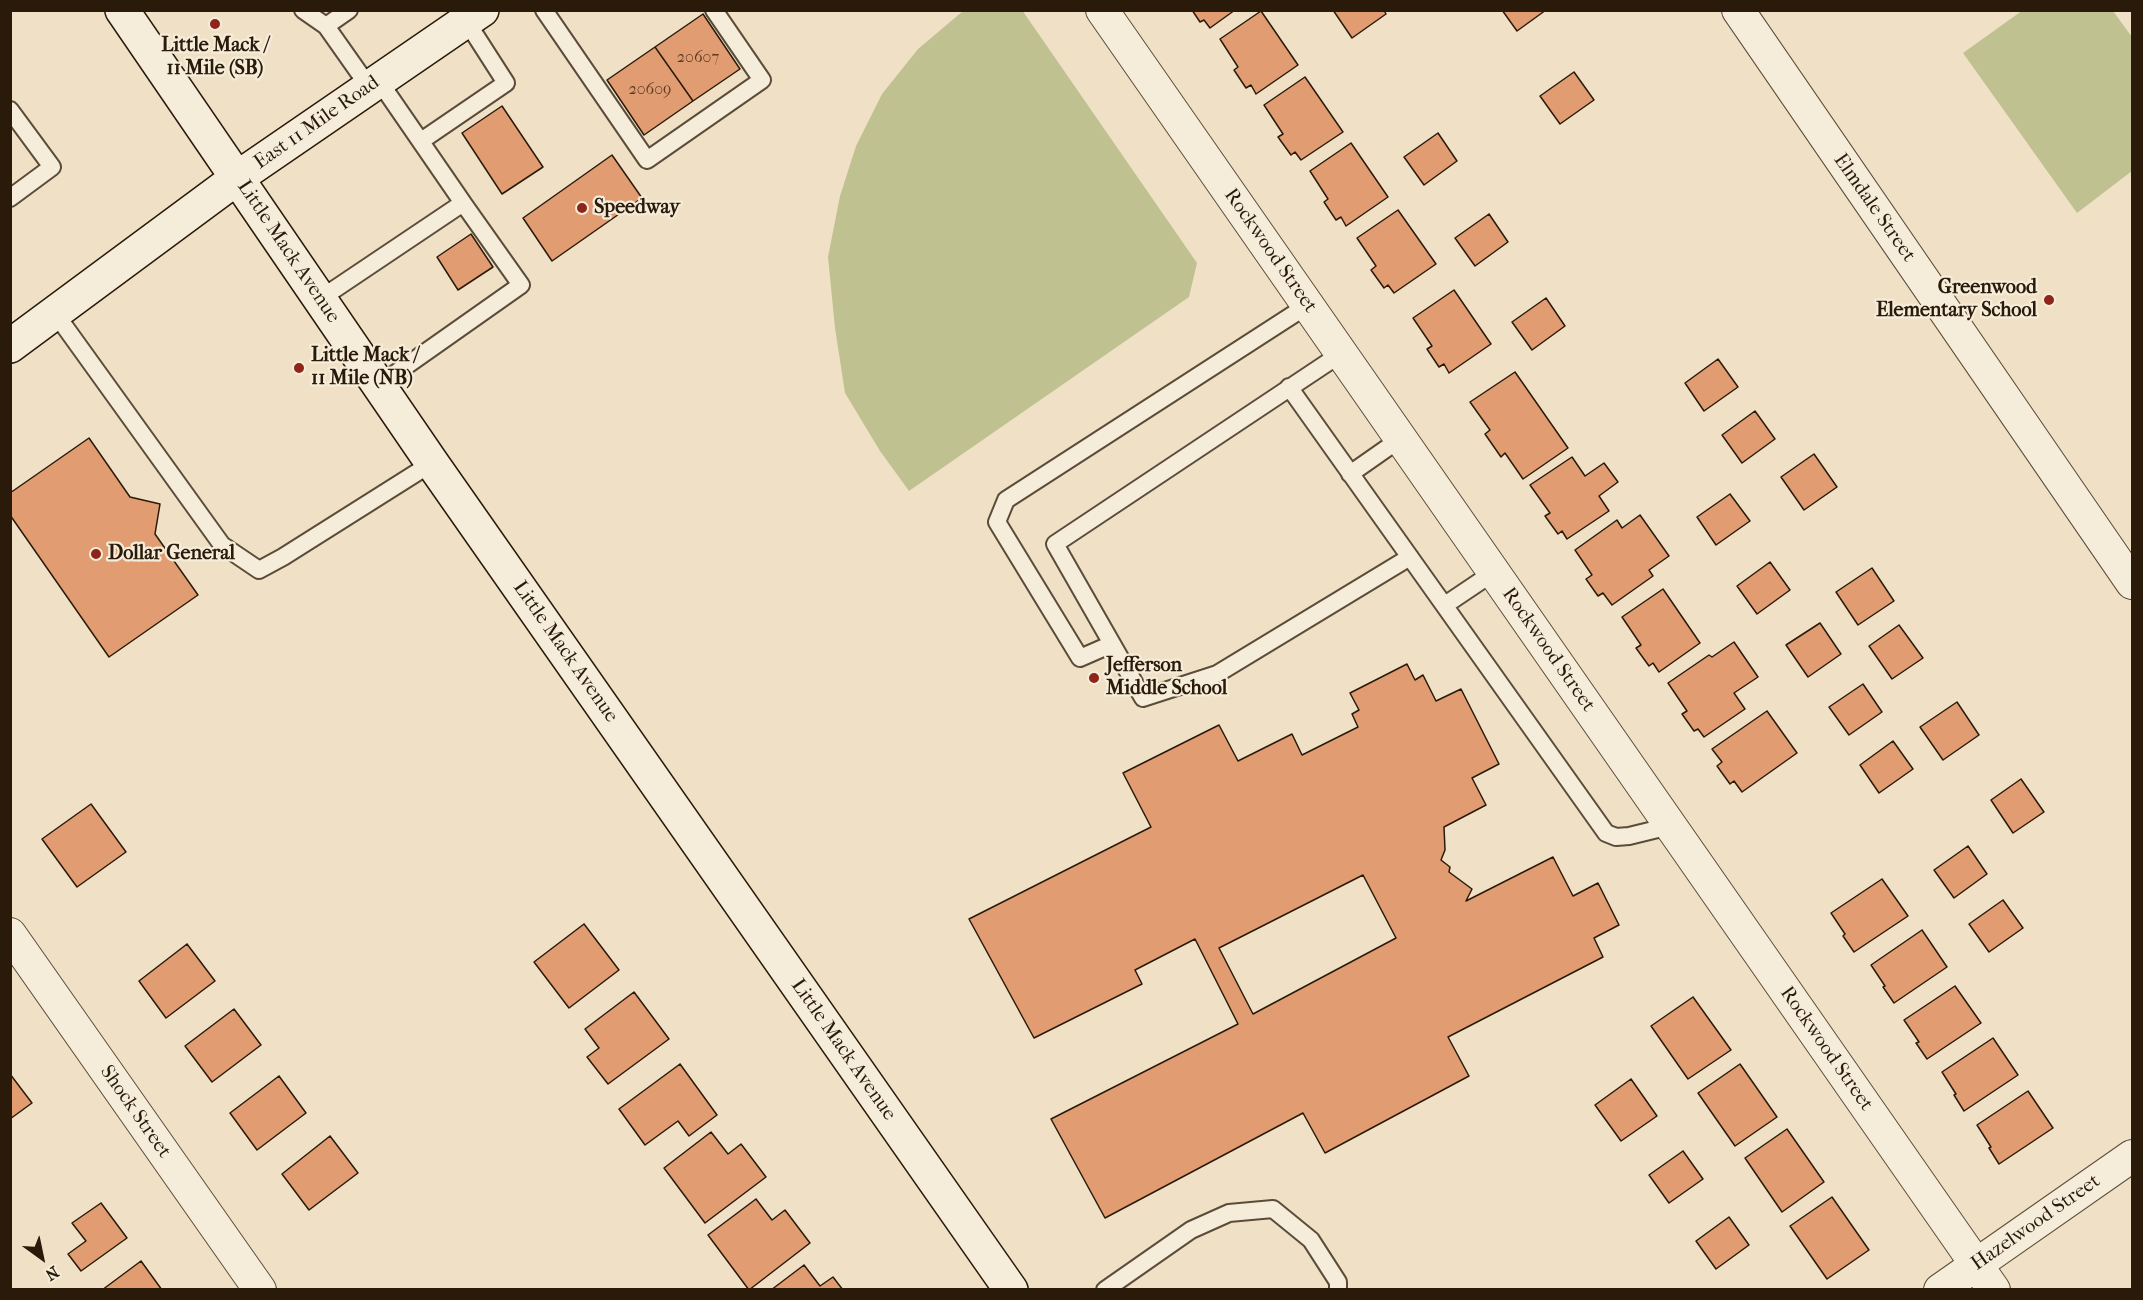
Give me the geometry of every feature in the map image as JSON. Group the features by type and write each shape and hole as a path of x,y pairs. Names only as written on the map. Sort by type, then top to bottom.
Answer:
{"main road":[{"name":"Little Mack Avenue","path":"122,10 432,463 1011,1290"},
{"name":"East 11 Mile Road","path":"10,346 237,178 374,84 469,14"}],"street":[{"name":"Rockwood Street","path":"1102,10 1994,1290"},
{"name":"Elmdale Street","path":"1738,10 2133,583"},
{"name":"Shock Street","path":"10,934 260,1290"},
{"name":"Hazelwood Street","path":"1940,1290 2133,1156"}],"lane":[{"path":"303,10 326,26 422,141 521,285 379,385"},
{"path":"326,26 349,10"},
{"path":"544,10 647,160 762,80 714,10"},
{"path":"422,141 506,83 469,14"},
{"path":"10,110 51,167 10,198"},
{"path":"320,299 463,203"},
{"path":"1112,644 1080,658 997,522 1006,500 1308,305"},
{"path":"55,312 222,545 259,570 432,463"},
{"path":"1342,353 1055,544 1143,698 1217,674 1410,557"},
{"path":"1289,387 1606,833 1616,837 1629,836 1670,825"},
{"path":"1350,474 1400,439"},
{"path":"1445,605 1494,572"},
{"path":"1105,1290 1191,1230 1229,1213 1273,1209 1311,1240 1338,1282 1338,1290"}],"green space":[{"path":"1022,10 1197,263 1189,297 909,491 880,451 845,393 835,328 828,257 840,196 856,146 882,94 918,49 963,11"},
{"path":"2023,10 2113,11 2132,37 2132,171 2077,213 1963,53"}],"building":[{"path":"1192,10 1235,10 1210,28 1204,20 1200,22"},
{"path":"1333,10 1384,10 1386,14 1352,38"},
{"path":"1502,10 1546,10 1517,31"},
{"path":"1261,11 1298,65 1256,94 1251,85 1246,88 1234,70 1238,67 1220,39"},
{"path":"703,14 740,69 693,101 655,47"},
{"path":"655,47 693,101 644,135 607,80"},
{"path":"1574,72 1594,100 1560,124 1540,96"},
{"path":"1305,77 1343,132 1301,160 1295,152 1291,155 1278,137 1283,134 1264,105"},
{"path":"502,106 543,167 502,194 462,133"},
{"path":"1438,133 1457,161 1424,185 1404,157"},
{"path":"1351,143 1388,197 1346,226 1341,217 1336,220 1324,202 1328,199 1310,171"},
{"name":"Speedway","path":"612,155 642,198 552,261 523,218"},
{"path":"1398,210 1436,264 1394,293 1388,285 1384,288 1371,270 1376,266 1357,238"},
{"path":"1489,214 1508,242 1475,266 1455,238"},
{"path":"471,234 493,267 458,290 437,257"},
{"path":"1454,290 1491,344 1449,373 1444,364 1439,367 1427,349 1432,346 1413,318"},
{"path":"1546,298 1565,326 1532,350 1512,322"},
{"path":"1718,359 1738,387 1704,411 1685,383"},
{"path":"1515,372 1568,448 1523,479 1505,453 1501,457 1485,434 1490,430 1470,402"},
{"path":"1755,411 1775,439 1742,463 1722,435"},
{"path":"89,438 130,497 160,504 155,534 198,595 109,657 10,515 10,493"},
{"path":"1814,454 1837,487 1804,510 1781,477"},
{"path":"1572,457 1585,476 1604,463 1618,482 1599,496 1609,511 1567,539 1562,531 1558,534 1545,516 1550,513 1530,485"},
{"path":"1730,494 1750,521 1716,545 1697,517"},
{"path":"1640,515 1669,556 1649,570 1653,576 1612,605 1603,593 1598,596 1586,579 1592,575 1575,550 1617,520 1622,528"},
{"path":"1770,562 1790,590 1757,614 1737,586"},
{"path":"1872,568 1894,601 1858,625 1836,592"},
{"path":"1663,589 1700,643 1659,672 1653,663 1649,666 1636,648 1641,645 1622,617"},
{"path":"1820,623 1841,654 1808,677 1786,645"},
{"path":"1899,625 1923,658 1892,679 1869,646"},
{"path":"1734,642 1758,677 1734,693 1745,709 1704,737 1698,729 1694,731 1682,714 1687,711 1668,683 1709,655 1712,657"},
{"path":"1407,664 1415,680 1423,675 1436,701 1461,689 1499,764 1472,778 1486,805 1444,827 1445,850 1441,860 1450,867 1449,872 1472,889 1466,901 1553,857 1573,896 1598,883 1619,925 1594,938 1603,957 1448,1037 1469,1076 1325,1153 1303,1113 1105,1218 1051,1119 1238,1024 1195,939 1135,970 1142,984 1034,1038 969,919 1151,827 1123,773 1219,725 1238,761 1292,734 1302,755 1358,727 1352,714 1359,710 1350,693","holes":["1363,875 1396,938 1253,1014 1219,948"]},
{"path":"1863,684 1882,712 1849,735 1829,707"},
{"path":"1957,702 1979,735 1943,760 1920,727"},
{"path":"1767,711 1797,753 1742,792 1734,781 1730,784 1717,766 1722,762 1712,749"},
{"path":"1893,741 1913,769 1879,793 1860,765"},
{"path":"2021,779 2044,812 2013,833 1991,800"},
{"path":"91,804 126,852 77,887 42,839"},
{"path":"1968,846 1987,874 1954,898 1934,870"},
{"path":"1882,879 1908,916 1854,952 1831,913"},
{"path":"2003,900 2023,928 1989,952 1969,924"},
{"path":"584,924 619,970 569,1008 534,962"},
{"path":"1922,930 1947,967 1894,1003 1871,965"},
{"path":"187,944 215,981 166,1018 139,981"},
{"path":"1955,986 1981,1023 1927,1059 1904,1020"},
{"path":"634,992 669,1039 608,1084 587,1057 599,1048 585,1029"},
{"path":"1693,997 1731,1050 1688,1079 1651,1026"},
{"path":"234,1009 261,1045 212,1082 185,1046"},
{"path":"1993,1038 2018,1075 1964,1111 1942,1072"},
{"path":"680,1064 717,1115 689,1136 678,1121 645,1145 619,1109"},
{"path":"1740,1064 1777,1117 1735,1146 1698,1093"},
{"path":"10,1074 32,1103 10,1119"},
{"path":"279,1076 306,1113 257,1150 230,1113"},
{"path":"1631,1079 1657,1116 1621,1141 1595,1105"},
{"path":"2028,1091 2053,1128 1999,1164 1977,1125"},
{"path":"1787,1129 1824,1182 1782,1212 1745,1158"},
{"path":"711,1132 728,1154 741,1144 766,1177 705,1223 664,1168"},
{"path":"330,1136 358,1173 309,1210 282,1174"},
{"path":"1683,1151 1703,1179 1669,1203 1649,1175"},
{"path":"1832,1197 1869,1250 1827,1279 1790,1226"},
{"path":"756,1199 772,1220 785,1210 810,1243 749,1290 708,1235"},
{"path":"101,1203 127,1238 81,1271 68,1254 86,1241 72,1223"},
{"path":"1729,1217 1749,1245 1716,1269 1696,1241"},
{"path":"141,1261 162,1290 102,1290"},
{"path":"804,1265 820,1286 833,1277 843,1290 771,1290"}],"place":[{"name":"Little Mack / 11 Mile (SB)","path":"215,24"},
{"name":"Speedway","path":"582,208"},
{"name":"Greenwood Elementary School","path":"2049,300"},
{"name":"Little Mack / 11 Mile (NB)","path":"299,368"},
{"name":"Dollar General","path":"96,554"},
{"name":"Jefferson Middle School","path":"1094,678"}]}
